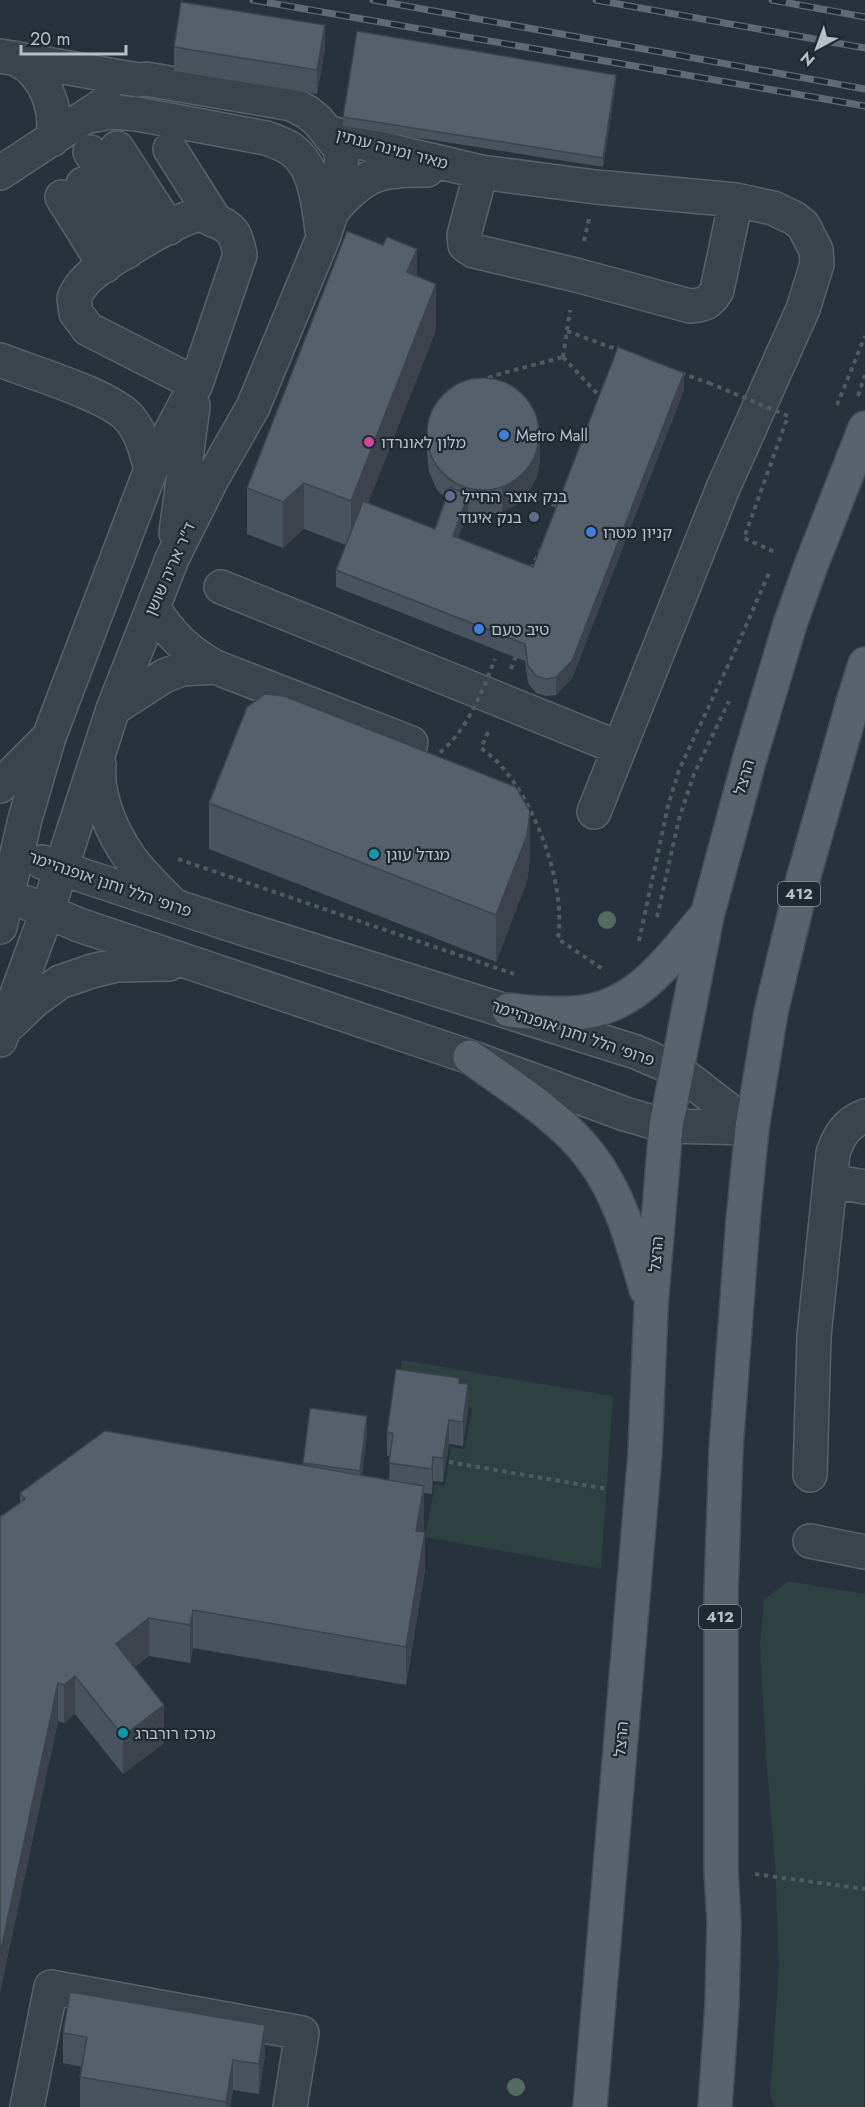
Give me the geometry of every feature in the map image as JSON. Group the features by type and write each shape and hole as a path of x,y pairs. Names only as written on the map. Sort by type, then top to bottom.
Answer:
{"main road":[{"name":"הרצל","path":"590,2107 645,1453 651,1307 666,1126 706,916 749,761 790,624 865,428"},
{"name":"412","path":"721,2098 724,1922 721,1870 720,1594 726,1449 752,1128 763,1053 783,956 865,664"},
{"path":"509,1010 549,1014 586,1012 613,1003 631,994 654,977 706,916"},
{"path":"470,1057 556,1122 591,1156 616,1200 631,1237 651,1307"},
{"path":"576,2107 594,2070"}],"street":[{"name":"מאיר ומינה ענתין","path":"7,57 292,104 307,112 328,132 384,149 475,171 596,187 736,200 773,208 803,225 816,250 817,264 812,285 723,488 619,748"},
{"path":"7,57 30,68 43,85 55,120 52,140"},
{"name":"ד\"ר אריה שושן","path":"0,173 90,116 138,80"},
{"name":"ד\"ר אריה שושן","path":"90,116 111,112 137,114 266,138 283,145 293,151 303,162 314,183 328,224"},
{"name":"ד\"ר אריה שושן","path":"3,1034 47,912 113,709 172,559 213,477 253,406 328,224 339,186 342,159 339,147 328,132"},
{"path":"149,243 131,151 149,243"},
{"path":"328,224 360,183 387,171 475,171 464,235 465,245 474,251 576,275 690,306 702,305 711,300 717,290 736,200"},
{"path":"149,243 63,198 149,243"},
{"path":"0,927 8,848 151,470 196,384 240,255 233,231 225,224 149,243 74,298 76,313 88,329 196,384"},
{"path":"0,360 99,398 124,413 144,442 151,470"},
{"path":"172,559 196,384"},
{"path":"221,587 619,748 594,812"},
{"path":"153,607 173,636 198,658 419,752"},
{"path":"113,709 164,676 182,669 215,667"},
{"path":"0,786 50,737"},
{"path":"101,748 99,781 110,818 129,857 175,906"},
{"name":"פרופ׳ הלל וחנן אופנהיימר","path":"8,848 61,870 636,1052 677,1070 752,1128"},
{"path":"4,893 79,925 470,1057 625,1114 666,1126 752,1128"},
{"path":"3,1034 34,1001 60,982 117,965 193,964"},
{"path":"810,1475 814,1336 830,1181 837,1140 852,1122 865,1116"},
{"path":"830,1181 865,1186"},
{"path":"810,1540 865,1552"},
{"path":"27,2107 51,1987 302,2033 290,2107"}],"path":[{"path":"567,331 621,351"},
{"path":"563,357 604,401 572,509 558,506 441,478 473,384 496,375 563,357"},
{"path":"676,371 788,416 744,538 777,553"},
{"path":"553,517 558,506"},
{"path":"531,572 544,539"},
{"path":"638,947 668,806 679,770 782,543"},
{"path":"521,644 481,748 502,765 519,789 535,821 549,857 558,892 560,929 558,939 606,971"},
{"path":"419,752 442,751 462,730 482,692 500,648"},
{"path":"174,858 517,975"},
{"path":"449,1462 617,1491"},
{"path":"721,1870 865,1889"}],"green space":[{"path":"402,1360 613,1396 601,1569 425,1537 435,1484 445,1485 451,1447 465,1449 472,1408 397,1391"},
{"path":"788,1581 865,1594 864,2107 775,2107 770,2094 779,1969 775,1863 760,1647 764,1600"}],"building":[{"path":"181,2 325,25 317,70 174,47"},
{"path":"357,31 616,75 603,158 343,117"},
{"path":"347,231 383,245 387,237 417,249 407,272 436,284 351,501 304,483 283,502 247,488"},
{"name":"קניון מטרו","path":"618,347 684,373 572,661 556,677 546,679 536,676 528,666 525,644 336,570 363,501 435,529 450,487 468,495 453,536 533,567"},
{"path":"483,378 505,382 523,394 535,412 539,434 535,456 523,474 505,486 483,490 461,486 443,474 431,456 427,434 431,412 443,394 461,382"},
{"name":"מגדל עוגן","path":"265,694 284,696 516,787 530,812 527,835 496,915 209,803 247,707"},
{"path":"396,1369 459,1378 459,1383 468,1384 463,1422 449,1420 443,1458 433,1457 432,1469 389,1463 393,1433 387,1432"},
{"path":"310,1408 367,1416 360,1471 303,1463"},
{"name":"מרכז רורברג","path":"105,1431 424,1486 416,1531 425,1532 406,1647 193,1610 190,1625 149,1618 116,1644 164,1705 123,1736 75,1676 64,1685 58,1683 0,1954 0,1517 25,1499 20,1493"},
{"path":"70,1992 265,2025 259,2064 233,2060 226,2102 80,2077 87,2037 63,2033"}],"railway":[{"path":"253,0 865,106"},
{"path":"373,0 865,89"},
{"path":"596,0 865,48"},
{"path":"772,0 865,17"}],"place":[{"name":"Metro Mall","path":"504,435"},
{"name":"מלון לאונרדו","path":"369,442"},
{"name":"בנק אוצר החייל","path":"450,496"},
{"name":"בנק איגוד","path":"534,517"},
{"name":"קניון מטרו","path":"591,532"},
{"name":"טיב טעם","path":"479,629"},
{"name":"מגדל עוגן","path":"374,854"},
{"name":"מרכז רורברג","path":"123,1733"}]}
